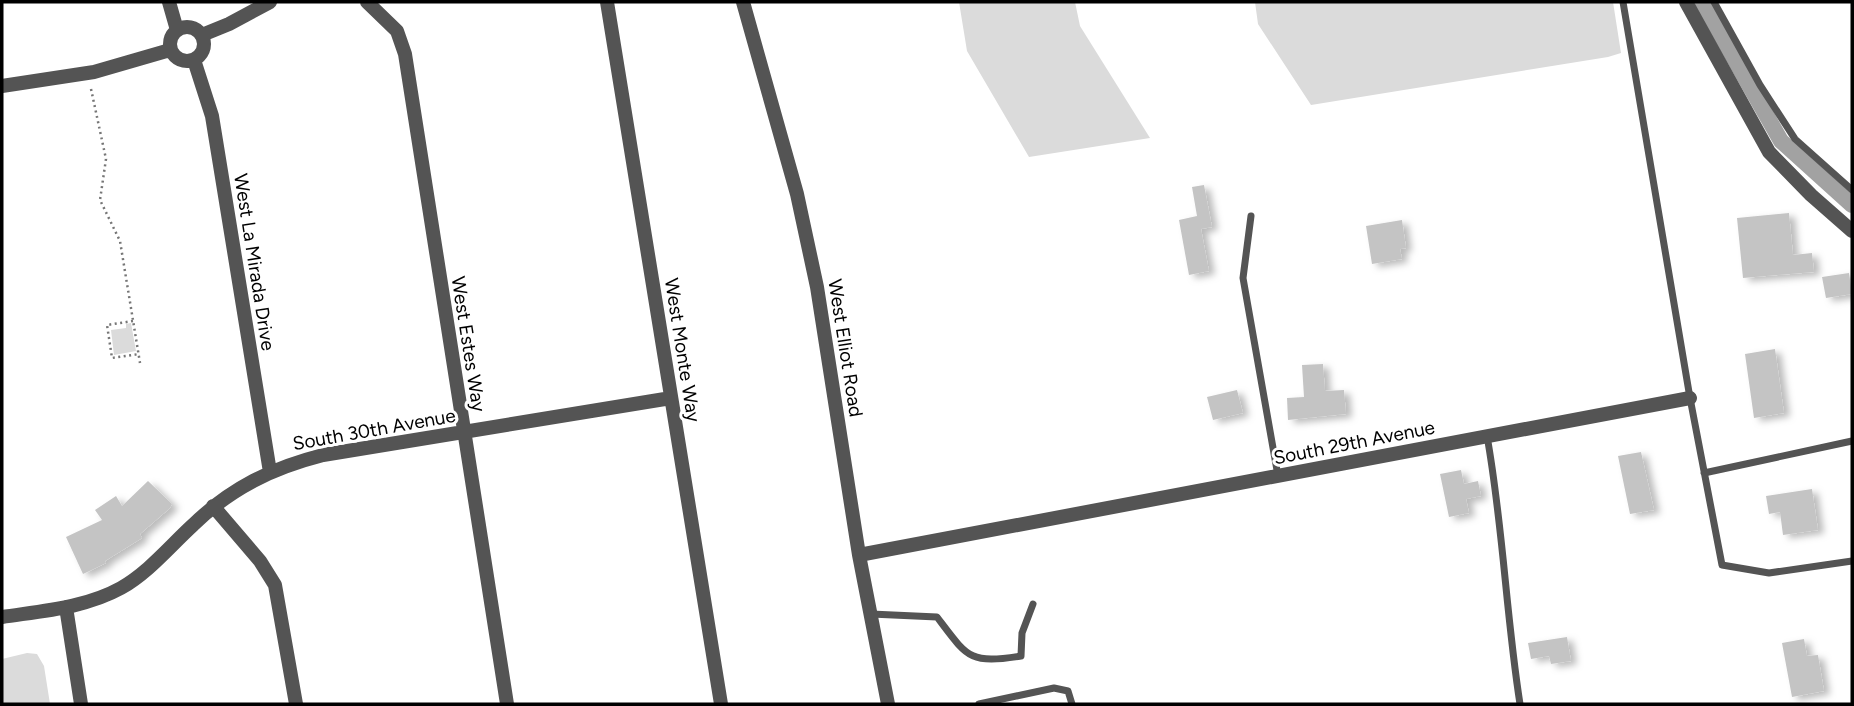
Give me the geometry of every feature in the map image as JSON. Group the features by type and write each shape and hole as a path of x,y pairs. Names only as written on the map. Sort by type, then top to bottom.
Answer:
{"street":[{"path":"169,2 177,30"},
{"path":"202,35 270,2"},
{"name":"West Estes Way","path":"367,2 397,31 405,54 507,704"},
{"name":"West Monte Way","path":"607,2 721,704"},
{"name":"West Elliot Road","path":"743,2 797,194 817,288 859,555 888,704"},
{"path":"1686,2 1769,152 1811,195 1852,231"},
{"path":"187,27 202,35 204,46 194,60 178,59 170,50 170,39 177,30 187,27"},
{"path":"2,86 94,72 170,50"},
{"name":"West La Mirada Drive","path":"194,60 212,116 270,472"},
{"name":"South 30th Avenue","path":"2,617 66,607 109,594 136,579 213,506 235,490 270,472 323,455 671,398"},
{"name":"South 29th Avenue","path":"859,555 1690,398"},
{"path":"213,506 260,561 275,585 296,704"},
{"path":"66,607 81,704"}],"lane":[{"path":"1623,2 1690,398 1722,565 1769,573 1852,561"},
{"path":"1714,2 1760,85 1795,139 1852,190"},
{"path":"1251,216 1243,278 1278,476"},
{"path":"1488,436 1500,505 1508,621 1520,704"},
{"path":"1704,473 1852,441"},
{"path":"870,614 937,617 961,649 983,662 1021,656 1022,633 1033,604"},
{"path":"979,704 1054,688 1068,691 1072,704"}],"path":[{"path":"91,89 106,159 100,200 120,241 140,363"},
{"path":"134,320 107,325 112,358 139,354"}],"shaded area":[{"path":"959,2 1075,2 1080,26 1150,138 1029,157 967,51"},
{"path":"1255,2 1613,2 1621,53 1311,105 1258,24"},
{"path":"131,323 136,351 114,355 111,330 126,328 126,324"},
{"path":"27,653 37,654 44,666 50,704 2,704 2,659"}],"building":[{"path":"1204,185 1212,227 1201,229 1209,271 1189,275 1179,220 1197,216 1192,187"},
{"path":"1789,213 1793,255 1812,253 1814,272 1743,278 1737,218"},
{"path":"1402,220 1406,248 1400,249 1402,259 1372,264 1366,226"},
{"path":"1849,273 1852,294 1826,298 1822,277"},
{"path":"1775,349 1784,413 1754,418 1745,354"},
{"path":"1323,364 1325,391 1344,390 1346,414 1288,420 1287,398 1304,397 1302,365"},
{"path":"1237,390 1243,413 1213,420 1207,397"},
{"path":"1641,452 1654,510 1630,514 1618,456"},
{"path":"1461,470 1464,484 1478,481 1481,496 1466,499 1469,513 1449,517 1440,474"},
{"path":"148,481 172,504 170,508 140,534 142,538 105,561 106,563 83,574 66,537 102,520 95,510 116,496 122,506"},
{"path":"1812,489 1818,530 1783,535 1780,512 1769,514 1766,496"},
{"path":"1567,637 1571,661 1551,664 1549,656 1531,659 1528,643"},
{"path":"1804,639 1807,656 1818,655 1824,691 1792,697 1782,643"}],"waterway":[{"path":"1702,2 1781,141 1852,205"}]}
